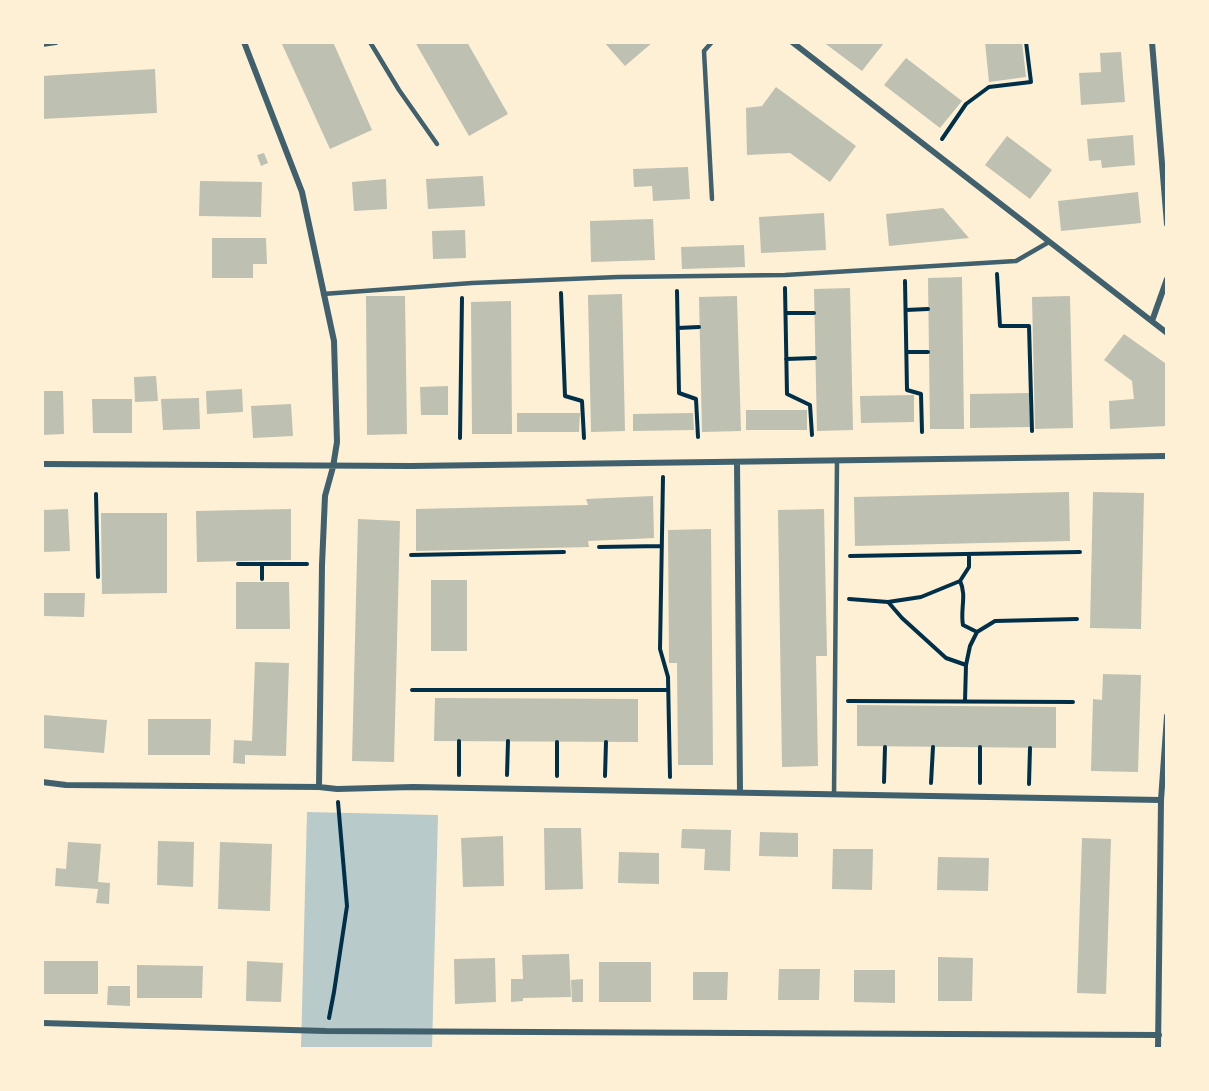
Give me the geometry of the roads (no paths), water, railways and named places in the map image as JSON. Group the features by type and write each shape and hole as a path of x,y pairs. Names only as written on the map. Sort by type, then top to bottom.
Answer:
{"street":[{"path":"42,44 56,42"},
{"path":"244,42 302,192 334,341 337,442 325,496 319,787"},
{"path":"792,42 1167,333"},
{"path":"1152,42 1167,224"},
{"path":"1152,321 1167,279"},
{"path":"42,464 333,467 1167,456"},
{"path":"737,462 740,792"},
{"path":"1158,1049 1161,800 1166,758 1167,716"},
{"path":"42,782 66,785 337,789 413,787 1161,800"},
{"path":"42,1023 338,1031 1159,1035"}],"lane":[{"path":"370,42 399,90 437,144"},
{"path":"712,42 704,51 712,199"},
{"path":"323,294 561,279 785,275 1016,261 1049,242"},
{"path":"834,794 837,461"}]}
